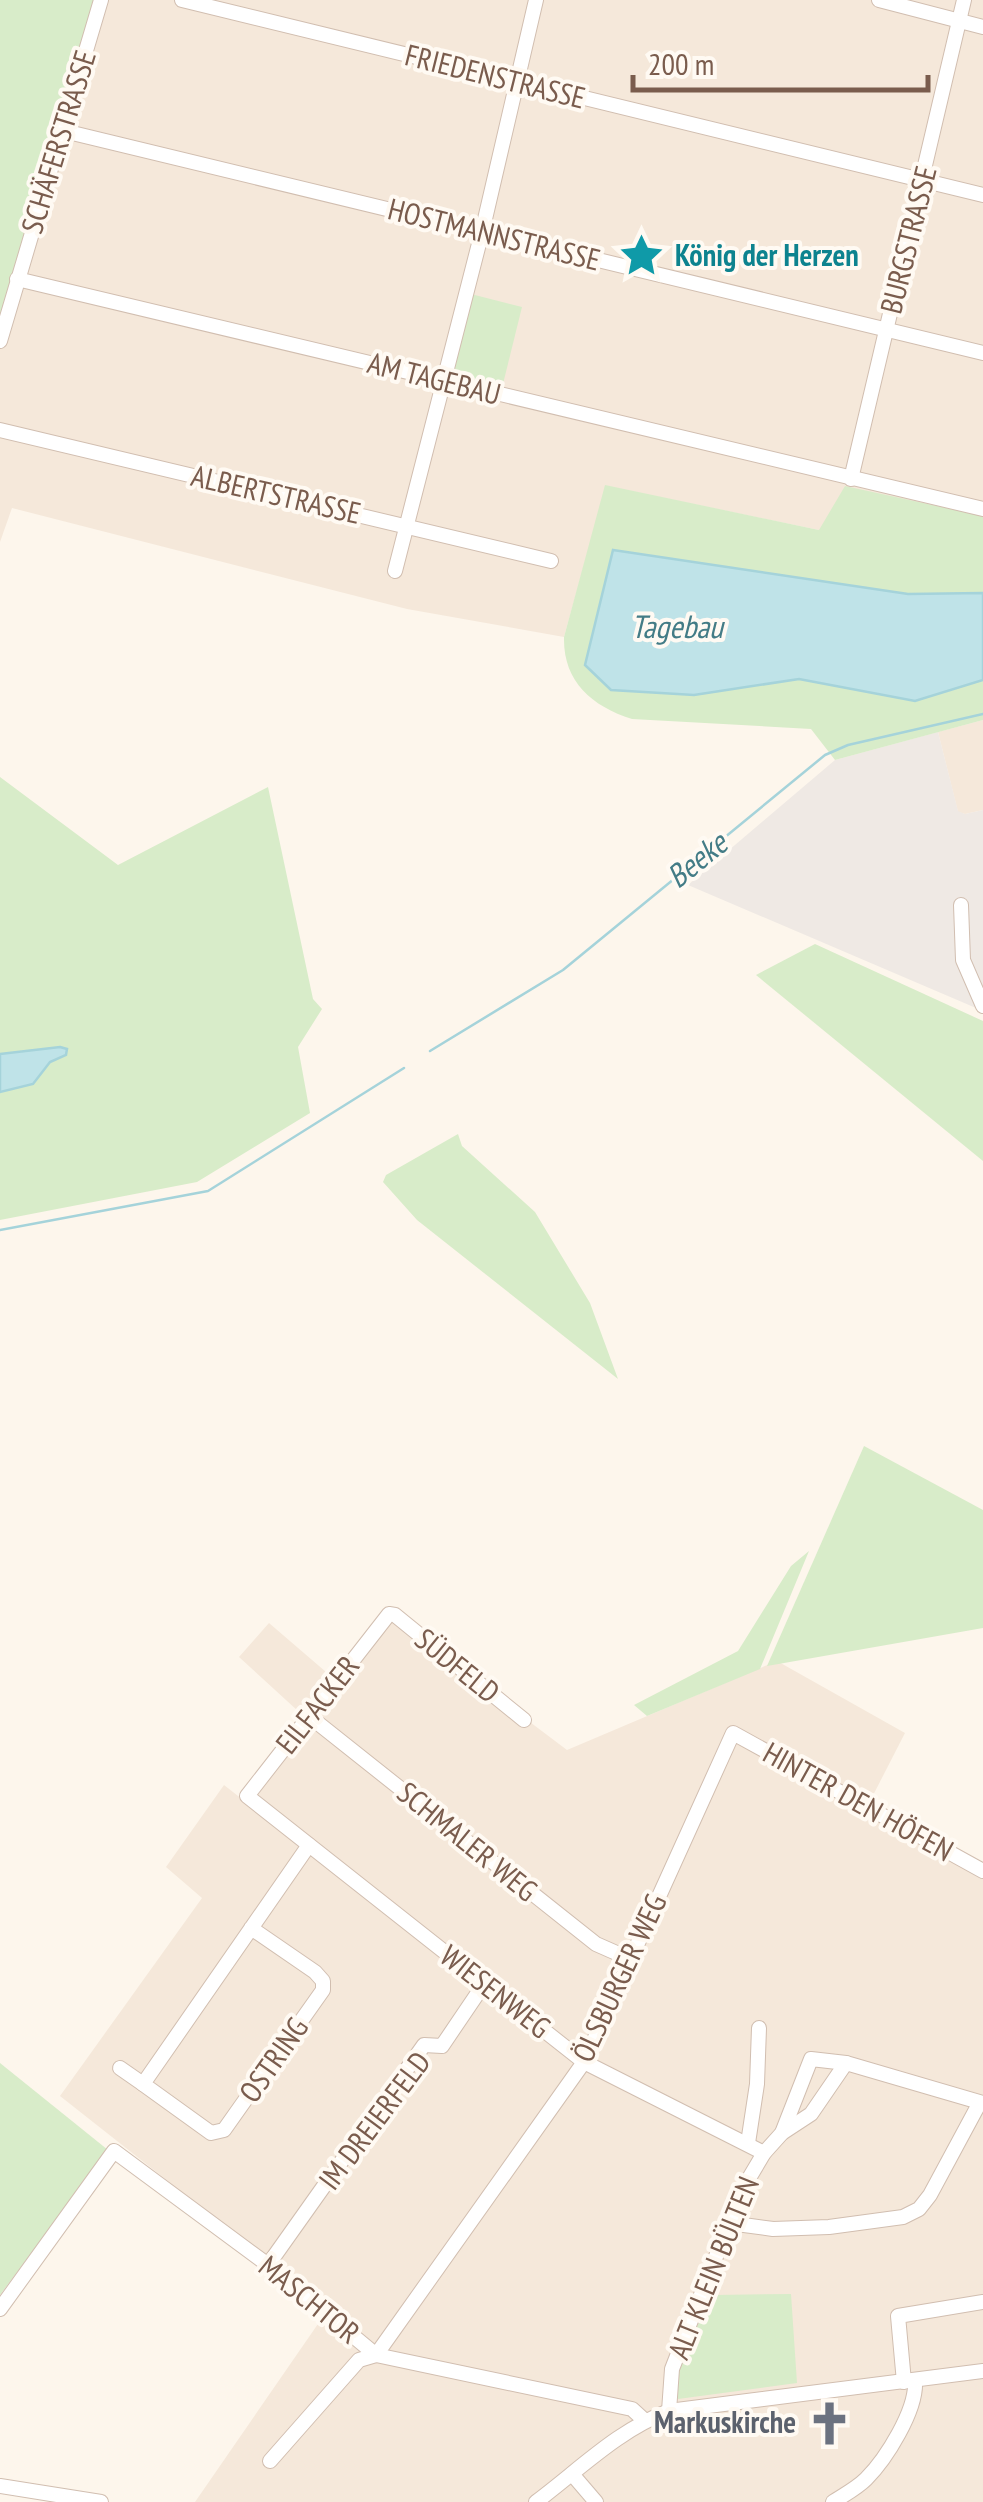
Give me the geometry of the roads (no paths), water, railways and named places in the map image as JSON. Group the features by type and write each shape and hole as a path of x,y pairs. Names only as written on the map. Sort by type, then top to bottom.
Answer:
{"street":[{"name":"SCHÄFERSTRASSE","path":"0,341 101,0"},
{"name":"FRIEDENSTRASSE","path":"182,0 983,194"},
{"path":"395,571 482,232 536,0"},
{"path":"879,0 983,27"},
{"name":"BURGSTRASSE","path":"851,480 964,0"},
{"name":"HOSTMANNSTRASSE","path":"64,130 983,353"},
{"name":"AM TAGEBAU","path":"17,278 983,510"},
{"name":"ALBERTSTRASSE","path":"0,430 551,561"},
{"path":"960,905 964,960 983,1006"},
{"name":"EILFACKER","path":"247,1796 390,1614"},
{"name":"SÜDFELD","path":"390,1614 524,1720"},
{"name":"SCHMALER WEG","path":"309,1716 596,1944 630,1960"},
{"name":"ÖLSBURGER WEG","path":"270,2461 359,2360 376,2355 584,2062 733,1732"},
{"name":"HINTER DEN HÖFEN","path":"733,1732 983,1871"},
{"name":"WIESENWEG","path":"247,1796 584,2062 764,2152"},
{"path":"143,2084 310,1846"},
{"name":"OSTRING","path":"120,2068 211,2133 224,2130 323,1990 323,1981 315,1972 251,1928"},
{"name":"IM DREIERFELD","path":"268,2265 424,2045 442,2046 484,1984"},
{"path":"748,2143 757,2084 759,2028"},
{"path":"729,2223 774,2229 830,2227 903,2217 919,2209 930,2196 981,2104 846,2063 811,2059 782,2133"},
{"name":"ALT KLEIN BÜLTEN","path":"669,2412 672,2369 742,2190 764,2152 782,2133 812,2114 846,2063"},
{"name":"MASCHTOR","path":"0,2309 114,2150 268,2265 376,2355 632,2409 644,2420"},
{"path":"833,2502 864,2481 894,2443 912,2402 898,2316 983,2302"},
{"path":"536,2502 644,2420 669,2412 983,2370"},
{"path":"572,2474 596,2502"},
{"path":"0,2486 102,2502"}],"water":[{"name":"Tagebau","path":"613,550 908,594 983,593 983,680 915,701 799,679 694,695 611,690 585,665"},
{"path":"67,1049 66,1055 50,1062 33,1084 0,1092 0,1054"}],"waterway":[{"name":"Beeke","path":"430,1051 563,970 825,755 848,745 983,714"},
{"name":"Beeke","path":"0,1230 208,1191 404,1068"}],"place":[{"name":"König der Herzen","path":"642,256"},
{"name":"Markuskirche","path":"829,2423"}]}
